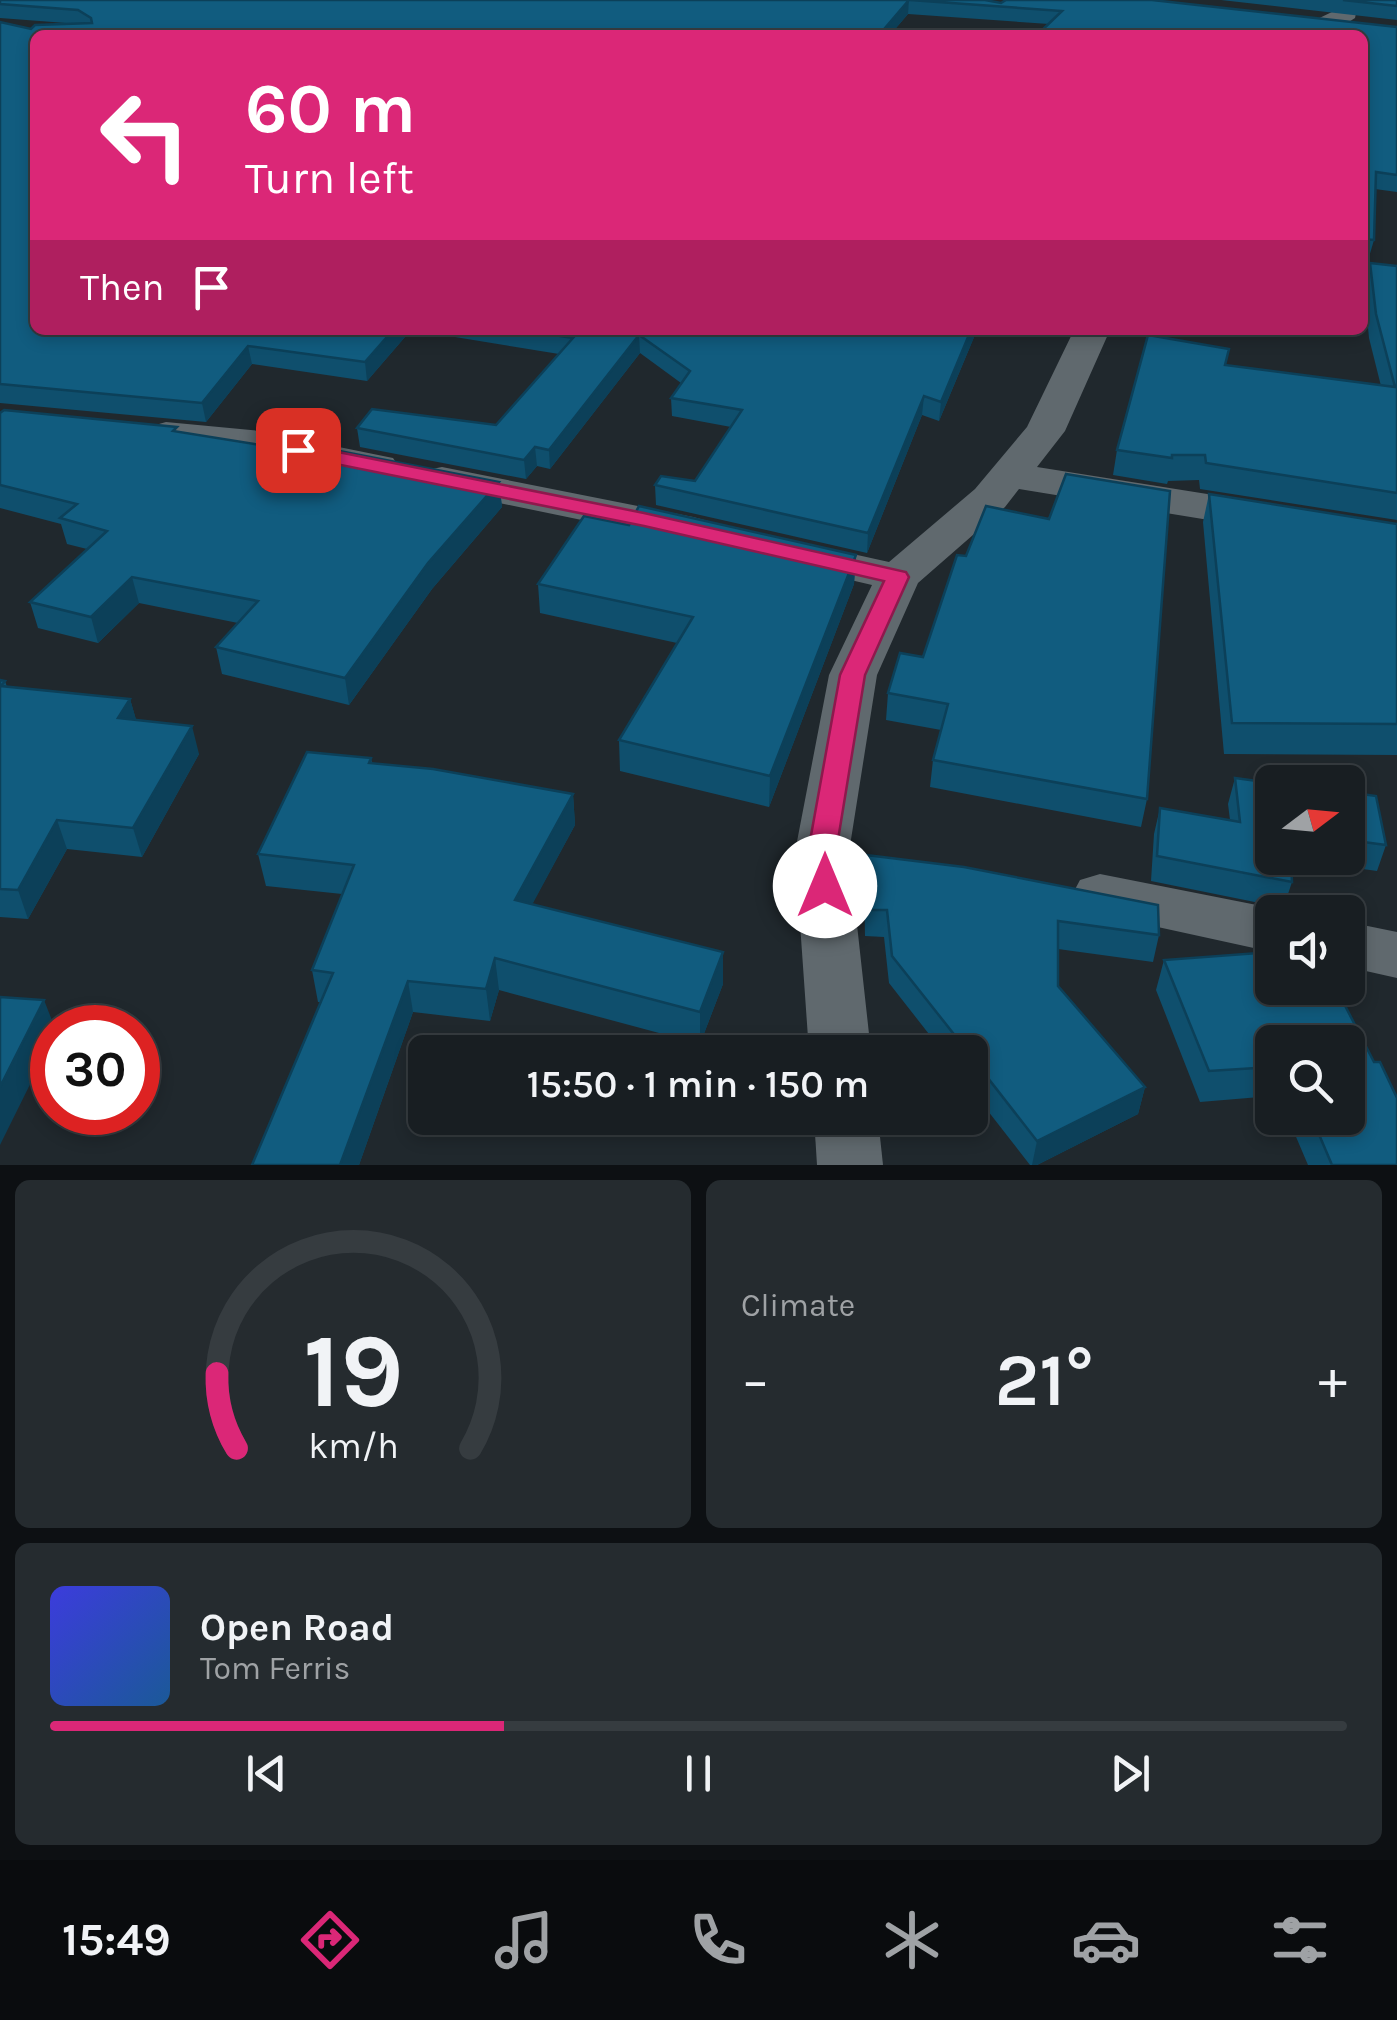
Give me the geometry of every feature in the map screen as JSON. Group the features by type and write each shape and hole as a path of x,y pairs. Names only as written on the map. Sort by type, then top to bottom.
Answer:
{"street":[{"path":"1323,19 1372,28"},
{"path":"841,1035 852,675 898,577 990,498 1046,431 1090,335"},
{"path":"125,430 260,443 898,577"},
{"path":"1010,475 1300,522"},
{"path":"1048,885 1255,927"},
{"path":"1365,948 1397,955"},
{"path":"847,1135 850,1165"}],"building":[{"path":"0,0 909,0 883,30 30,30 30,335 389,335 365,362 248,346 202,403 0,384 0,22 31,29 35,25 92,23 78,10 0,4"},
{"path":"910,0 1152,0 1397,27 1397,175 1376,172 1374,240 1368,240 1368,30 1042,30 1062,11"},
{"path":"1343,0 1397,0 1397,6"},
{"path":"1370,263 1397,266 1397,493 1206,463 1205,455 1172,458 1117,450 1148,335 1229,349 1225,365 1395,387 1376,314"},
{"path":"554,335 639,335 549,450 535,447 524,460 357,428 372,409 496,425 573,338"},
{"path":"639,335 969,335 941,402 924,396 868,533 655,485 661,476 695,481 742,410 671,398 690,371"},
{"path":"4,410 177,427 173,431 330,456 335,450 499,482 428,563 345,678 216,647 258,601 132,577 91,617 30,602 107,531 60,518 77,504 0,485 0,413"},
{"path":"1066,474 1170,491 1147,799 933,760 948,704 888,693 900,653 923,657 957,555 966,556 986,506 1049,519"},
{"path":"1209,494 1397,524 1397,724 1232,723"},
{"path":"639,506 856,555 770,776 619,740 693,617 538,584 584,516 629,525"},
{"path":"0,680 5,681 1,686 130,699 118,718 192,726 133,828 57,820 18,890 0,889"},
{"path":"307,752 371,758 369,763 433,769 573,794 515,900 723,952 700,1012 495,958 486,989 408,981 340,1165 252,1165 333,973 312,970 354,865 258,854"},
{"path":"1235,778 1255,781 1255,875 1157,856 1160,808 1240,822"},
{"path":"1365,794 1376,796 1386,845 1365,842"},
{"path":"866,855 964,867 1158,905 1159,935 1058,921 1058,986 1145,1087 1037,1141 988,1078 988,1035 955,1035 892,956 887,910 867,910"},
{"path":"1256,875 1292,875 1292,882"},
{"path":"1255,953 1255,1005 1345,1005 1355,1025 1255,1025 1255,1068 1209,1071 1164,960"},
{"path":"0,997 44,1000 41,1005 30,1005 30,1028 0,1087"},
{"path":"1365,1044 1374,1062 1380,1062 1397,1098 1397,1165 1332,1165 1319,1135 1365,1135"}],"route":[{"path":"298,450 644,519 898,577 852,675 822,852 825,886"}]}
